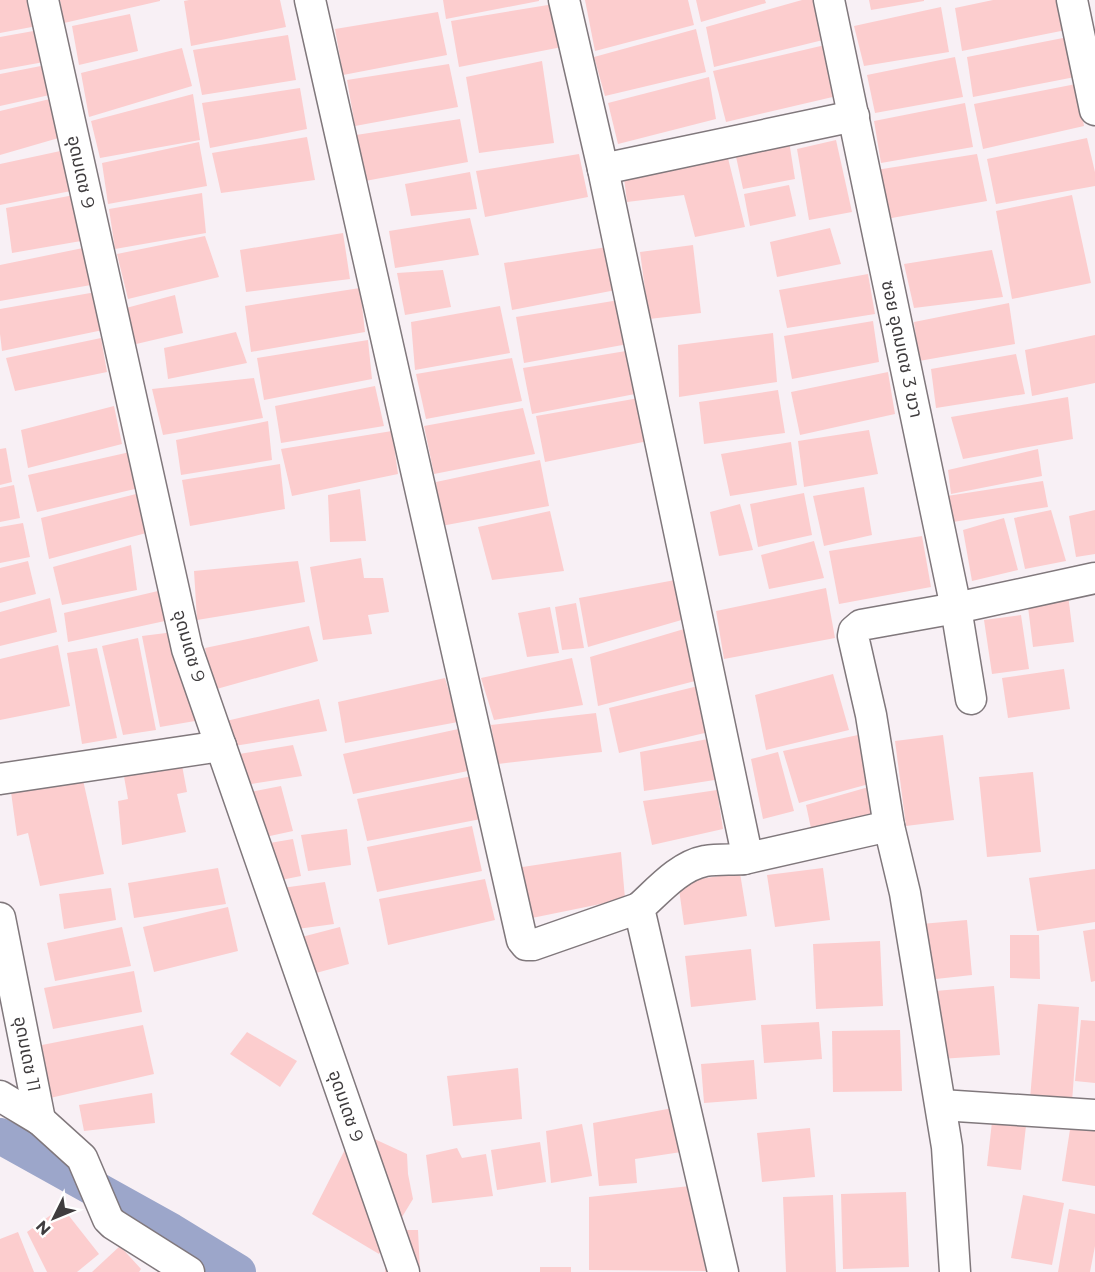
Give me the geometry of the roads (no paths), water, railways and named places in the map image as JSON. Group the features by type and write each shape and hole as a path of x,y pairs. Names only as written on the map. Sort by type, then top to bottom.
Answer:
{"street":[{"name":"อุดมเดช 9","path":"43,0 187,649 404,1272"},
{"path":"310,0 522,940 526,945 533,945 639,908 671,879 705,861 744,859 889,826"},
{"path":"564,0 603,169 746,850 744,859"},
{"name":"ซอย อุดมเดช 3 ขวา","path":"830,0 956,608 971,699"},
{"path":"1072,0 1095,110"},
{"path":"603,169 854,116"},
{"path":"955,1272 947,1147 941,1106 905,893 889,826 871,716 853,643 854,631 861,625 956,608 1095,578"},
{"path":"0,779 220,746"},
{"path":"639,908 723,1272"},
{"name":"อุดมเดช 11","path":"0,918 40,1120"},
{"path":"0,1096 40,1120 82,1158 104,1211 113,1224 189,1272"},
{"path":"941,1106 1095,1115"}],"waterway":[{"path":"0,1136 171,1231 238,1272"}]}
